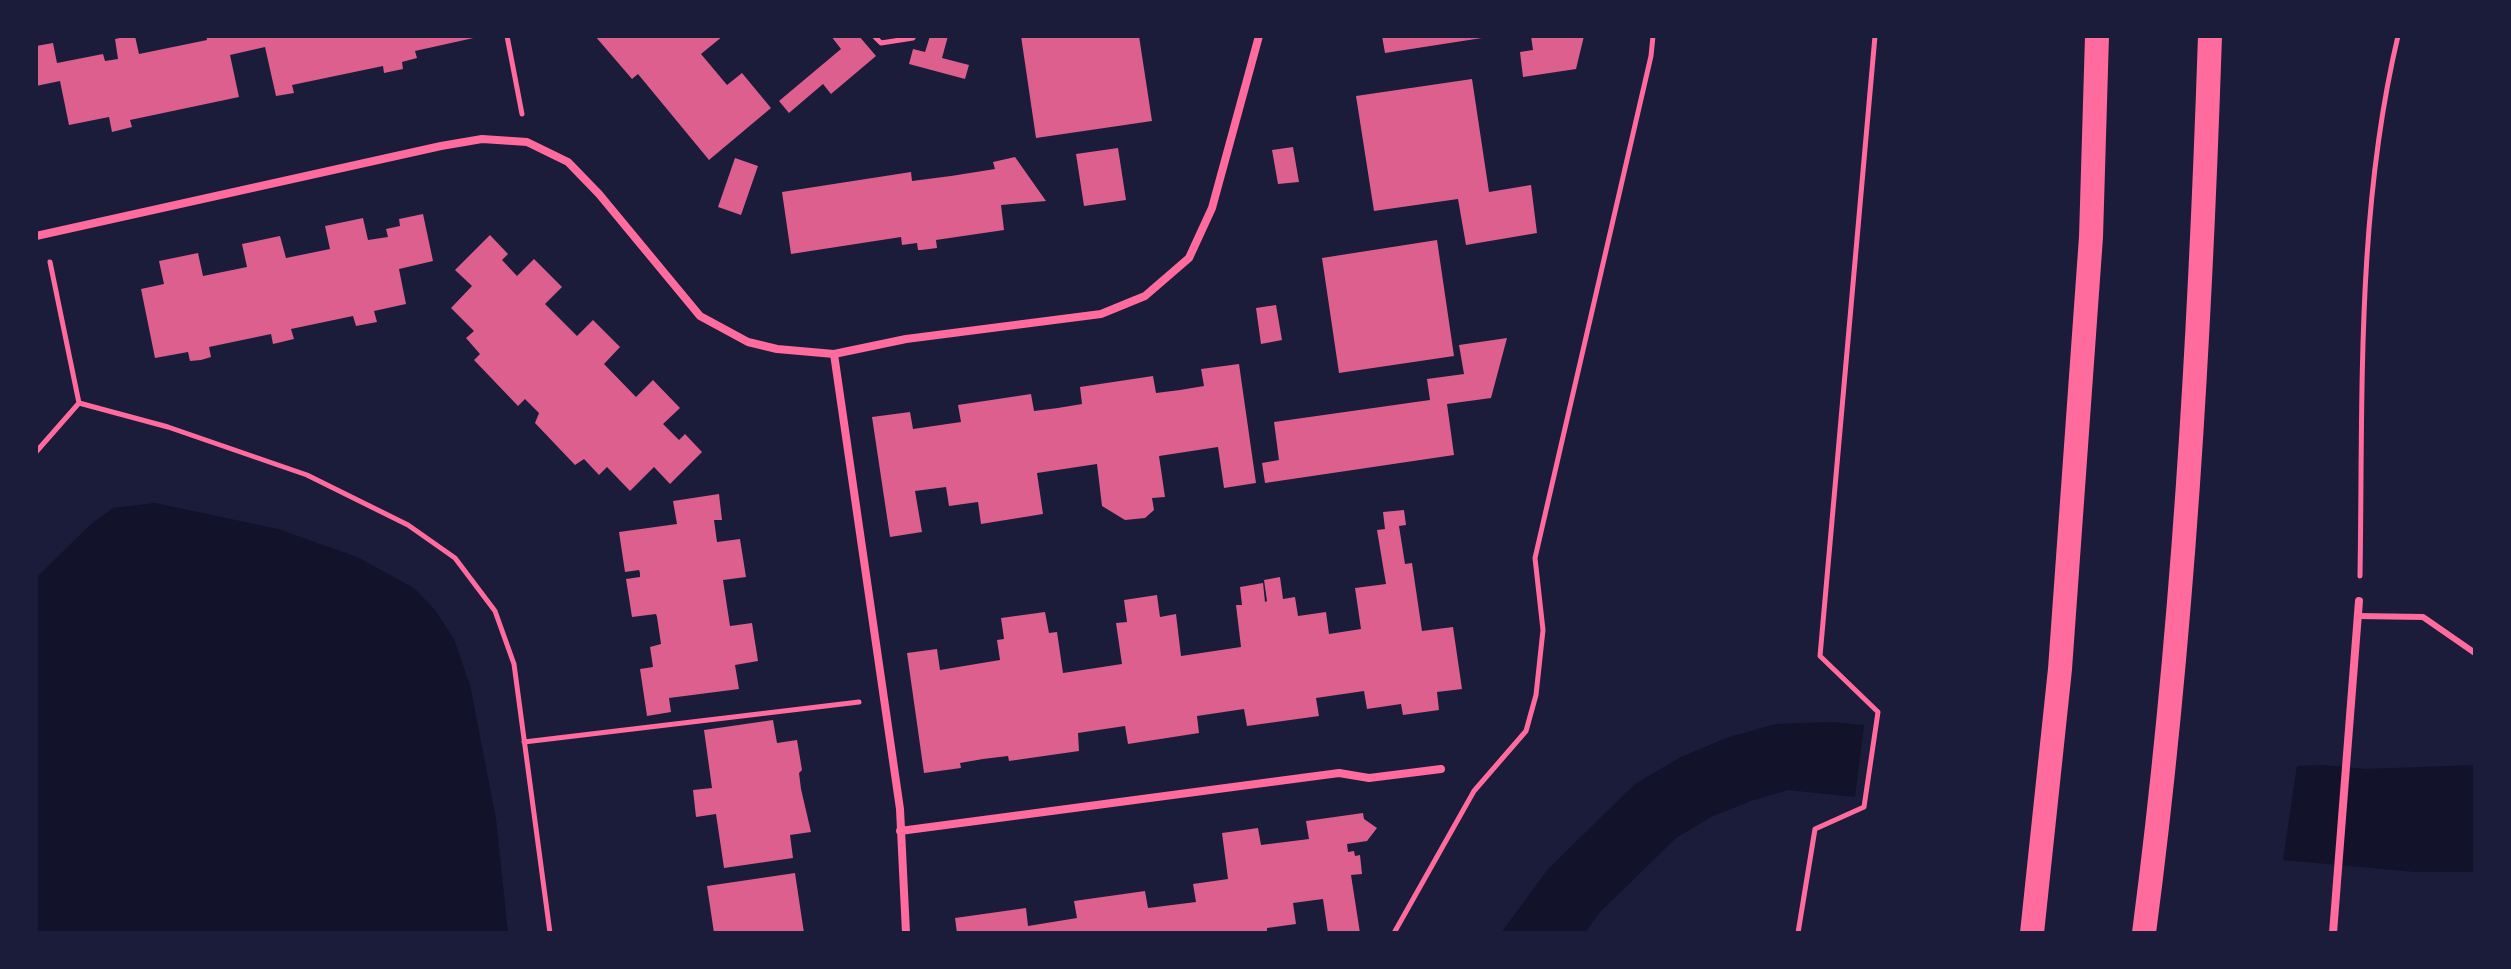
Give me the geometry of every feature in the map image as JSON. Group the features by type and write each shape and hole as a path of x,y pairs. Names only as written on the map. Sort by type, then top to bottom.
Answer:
{"highway":[{"path":"2032,933 2060,669 2088,283 2097,36"},
{"path":"2144,933 2174,685 2204,240 2210,36"}],"street":[{"path":"40,235 441,146 482,139 527,142 568,162 599,194 700,316 748,342 777,349 834,354 906,339 1101,314 1145,296 1189,258 1212,208 1259,36"},
{"path":"834,354 900,809 906,933"},
{"path":"2333,933 2359,601"},
{"path":"900,831 1339,773 1369,778 1441,769"}],"lane":[{"path":"2358,616 2423,617 2475,653"}],"path":[{"path":"507,36 527,142"},
{"path":"874,36 881,43 914,36"},
{"path":"1394,933 1474,791 1526,731 1536,695 1543,630 1535,558 1651,56 1653,36"},
{"path":"1798,933 1815,829 1864,807 1878,712 1820,656 1875,36"},
{"path":"2359,601 2366,260 2376,158 2398,36"},
{"path":"40,235 79,403"},
{"path":"36,452 79,403"},
{"path":"79,403 168,427 307,475 408,525 455,558 495,611 514,664 550,933"},
{"path":"524,742 883,699"}],"shaded area":[{"path":"155,503 278,529 357,557 414,588 435,610 454,639 470,685 496,819 508,933 36,933 36,578 91,524 113,508"},
{"path":"1831,722 1864,725 1855,797 1788,790 1751,801 1711,817 1676,838 1599,913 1585,933 1501,933 1548,869 1635,784 1681,757 1729,737 1776,724"},
{"path":"2475,765 2475,872 2415,872 2283,860 2297,766 2366,769"}],"building":[{"path":"135,36 139,54 207,40 206,36 478,37 415,51 417,58 402,62 403,69 384,73 383,66 292,85 294,93 276,96 265,47 230,55 239,97 130,120 132,127 112,132 109,117 69,125 60,81 36,86 36,46 53,43 57,63 103,54 105,61 118,59 115,39"},
{"path":"595,36 723,36 701,54 727,85 742,73 771,108 709,160 638,74 632,79"},
{"path":"831,36 859,36 876,56 831,94 823,84 789,113 779,101 841,49"},
{"path":"930,36 948,36 942,58 969,65 965,79 909,64 913,49 925,52"},
{"path":"1021,36 1139,36 1152,121 1036,138"},
{"path":"1382,36 1482,36 1482,38 1385,53"},
{"path":"1531,36 1584,36 1576,69 1523,77 1520,52 1533,50"},
{"path":"1472,79 1489,192 1531,185 1537,233 1466,245 1458,199 1374,211 1356,96"},
{"path":"1293,147 1299,182 1278,184 1272,150"},
{"path":"1118,148 1126,200 1084,206 1076,154"},
{"path":"1015,157 1046,201 1001,205 1004,230 936,240 937,248 921,250 918,250 917,243 902,245 901,237 791,254 782,192 911,172 912,181 951,176 995,169 993,162"},
{"path":"735,158 758,166 741,215 718,207"},
{"path":"423,214 433,261 399,269 406,304 374,311 377,322 356,326 353,316 291,329 294,339 273,344 271,334 209,347 211,357 201,360 190,361 188,352 155,358 141,289 164,284 159,261 198,253 203,276 247,267 242,244 280,236 286,258 330,249 325,226 363,218 368,240 388,237 386,229 400,226 399,219"},
{"path":"490,235 508,254 502,260 517,276 534,259 562,287 545,304 577,336 593,320 620,347 604,364 636,397 653,380 680,408 663,424 679,440 685,434 702,452 670,484 654,467 630,491 607,467 599,475 584,459 575,465 535,423 539,413 525,399 518,406 474,360 480,354 466,338 474,331 451,308 472,286 455,270"},
{"path":"1437,240 1454,356 1339,373 1322,258"},
{"path":"1276,305 1282,340 1261,344 1256,308"},
{"path":"1507,338 1491,398 1447,404 1454,455 1265,483 1262,463 1279,460 1274,422 1430,400 1427,379 1464,374 1459,345"},
{"path":"1239,364 1256,483 1224,488 1218,447 1159,456 1165,497 1152,498 1154,510 1145,518 1125,520 1102,506 1097,464 1037,473 1043,514 981,524 978,502 949,506 946,487 915,491 922,532 890,537 872,417 910,412 913,429 961,422 958,405 1031,394 1034,411 1058,408 1082,404 1080,387 1153,376 1156,393 1180,390 1204,386 1201,369"},
{"path":"719,494 722,520 714,520 717,542 740,539 746,577 723,580 730,626 752,623 758,661 735,665 739,689 669,698 671,712 647,716 640,669 653,667 650,647 661,644 657,617 656,614 632,617 626,579 640,577 640,573 639,570 625,572 619,532 677,524 673,501"},
{"path":"1404,510 1406,525 1399,526 1405,564 1412,563 1422,631 1453,627 1462,689 1437,692 1439,710 1403,715 1401,704 1367,709 1364,691 1316,698 1319,716 1247,726 1244,709 1197,716 1199,733 1128,744 1125,726 1078,733 1079,751 1009,761 1008,756 983,759 960,763 961,768 924,773 907,653 937,649 940,670 1000,660 997,640 1004,639 1001,618 1045,612 1049,633 1057,632 1063,673 1122,664 1116,623 1127,622 1124,600 1157,595 1160,617 1176,614 1181,656 1241,647 1236,605 1242,605 1240,587 1263,583 1265,602 1264,580 1280,577 1283,599 1295,597 1298,616 1326,612 1329,634 1361,629 1355,588 1386,584 1377,530 1385,529 1383,512"},
{"path":"773,720 777,743 797,740 802,770 799,773 801,789 811,832 790,835 793,858 724,868 716,814 696,817 693,790 712,788 704,730"},
{"path":"1363,813 1364,819 1377,828 1367,841 1347,844 1348,852 1354,851 1355,856 1360,855 1362,874 1351,875 1360,933 1328,933 1323,899 1293,903 1296,924 1267,928 1267,933 957,933 955,918 1026,908 1028,926 1077,918 1074,901 1145,891 1148,908 1196,902 1193,884 1228,879 1222,833 1258,828 1261,845 1309,839 1306,821"},
{"path":"795,873 804,933 714,933 707,886"}]}
